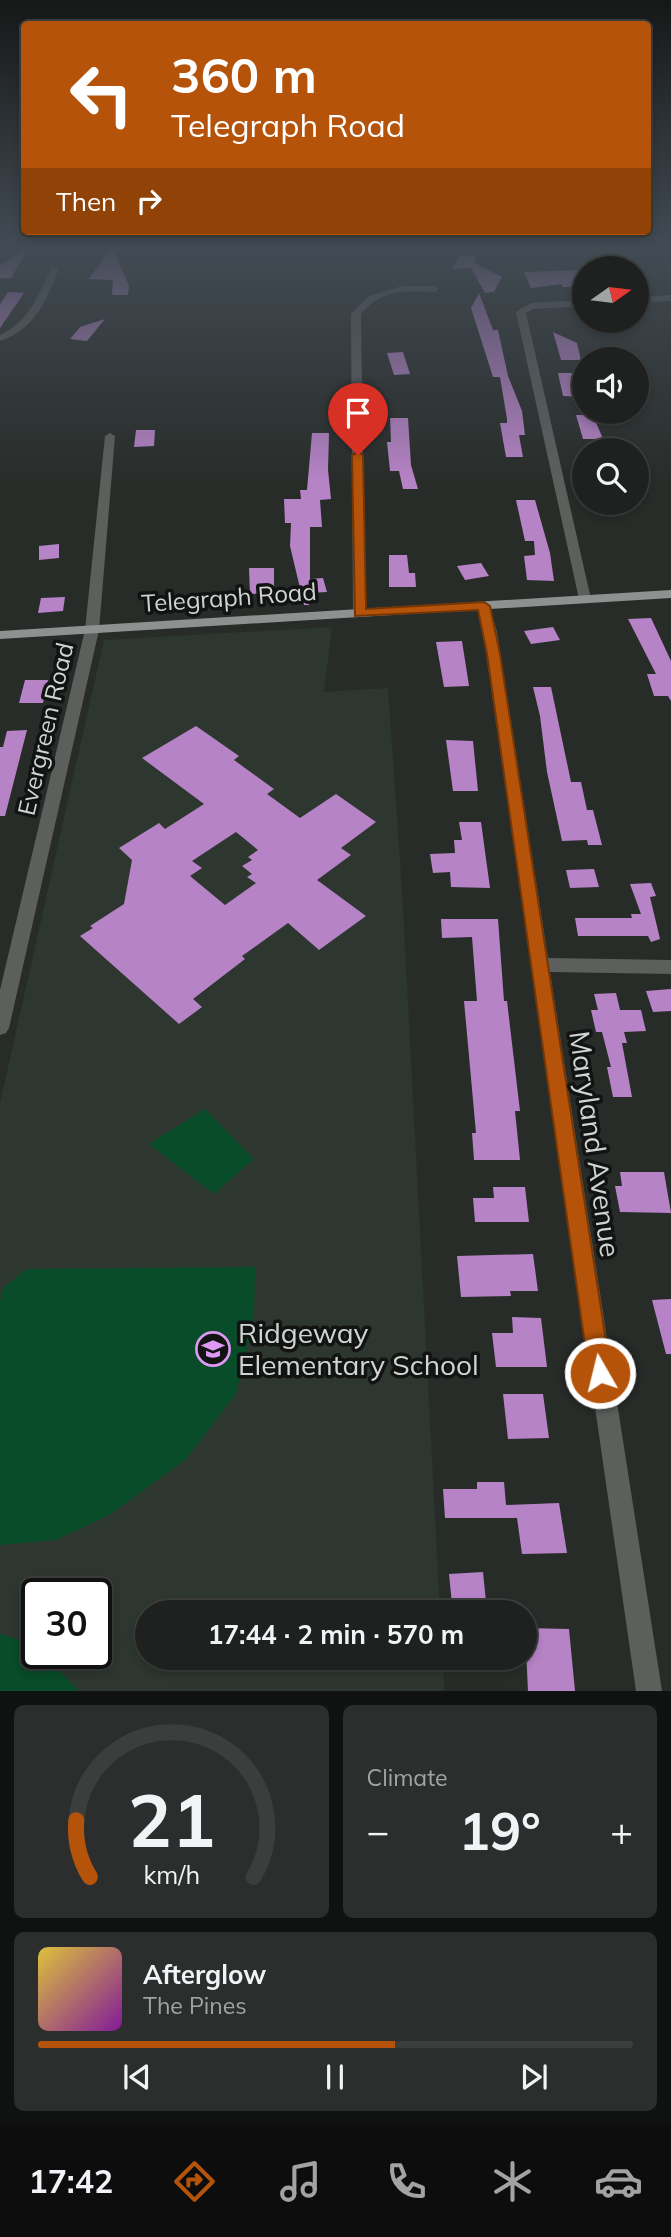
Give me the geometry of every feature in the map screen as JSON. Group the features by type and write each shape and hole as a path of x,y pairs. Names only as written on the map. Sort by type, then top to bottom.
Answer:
{"main road":[{"name":"Telegraph Road","path":"0,635 671,594"}],"street":[{"path":"0,338 23,326"},
{"path":"356,326 359,613"},
{"path":"524,326 585,599"},
{"name":"Evergreen Road","path":"0,1028 92,630 110,436"},
{"name":"Maryland Avenue","path":"484,606 541,965 649,1691"},
{"path":"541,965 671,967"}],"shaded area":[{"name":"Ridgeway Elementary School","path":"332,627 324,692 388,688 402,890 439,1600 135,1600 135,1670 443,1670 444,1691 0,1691 0,1103 104,640"}],"green space":[{"path":"205,1109 254,1159 214,1194 149,1144"},
{"path":"255,1267 254,1319 236,1394 186,1459 111,1514 56,1540 0,1545 0,1301 3,1288 27,1269"},
{"path":"0,1634 21,1640 21,1669 58,1669 79,1691 0,1691"}],"building":[{"path":"99,326 87,341 70,339 80,327"},
{"path":"477,326 491,326 493,330 498,330 508,376 522,411 525,435 519,435 523,457 506,457 500,423 507,423 507,419 500,377 493,377"},
{"path":"553,332 577,343 578,347 572,347 572,360 561,360"},
{"path":"403,352 410,374 394,375 387,353"},
{"path":"558,373 572,373 572,396 563,396"},
{"path":"390,418 408,418 411,465 418,489 403,489 399,471 390,471 387,442 391,442"},
{"path":"579,424 597,424 603,438 583,438"},
{"path":"136,430 155,430 154,446 134,447"},
{"path":"312,433 329,433 328,470 331,499 320,500 322,527 310,527 310,579 323,578 327,592 309,593 309,605 304,605 290,546 291,523 285,523 284,499 301,499 300,490 307,490"},
{"path":"516,500 535,500 550,553 554,581 527,580 524,556 535,555 534,541 525,541"},
{"path":"59,544 59,558 39,560 39,546"},
{"path":"389,555 407,555 409,573 415,573 416,587 389,587"},
{"path":"481,563 489,576 465,580 457,566"},
{"path":"249,568 274,568 274,593 250,594"},
{"path":"65,597 63,611 38,613 41,598"},
{"path":"651,618 671,661 671,701 668,696 654,696 647,674 656,674 628,619"},
{"path":"553,627 560,640 531,644 524,631"},
{"path":"462,641 469,686 444,687 436,642"},
{"path":"25,680 48,680 43,703 19,703"},
{"path":"533,687 551,687 571,782 581,782 587,810 593,810 602,845 588,845 587,840 562,841"},
{"path":"196,726 239,756 234,760 274,789 267,794 300,818 336,794 376,822 341,848 351,855 317,880 366,916 319,950 288,923 242,956 245,959 193,999 202,1007 179,1024 80,936 93,928 90,926 124,904 132,860 119,848 159,823 165,829 204,804 142,758","holes":["236,832 258,850 248,857 252,860 242,866 252,874 247,877 256,883 225,905 190,876 202,868 192,861"]},
{"path":"27,730 5,816 0,816 0,747 3,747 7,731"},
{"path":"446,740 473,741 478,791 453,791"},
{"path":"459,822 481,822 490,888 451,887 450,872 433,873 430,854 455,853 454,840 462,840"},
{"path":"594,869 599,887 570,888 566,870"},
{"path":"651,883 656,896 650,897 660,939 651,942 648,936 578,936 575,918 632,918 631,914 641,914 630,884"},
{"path":"441,919 498,919 504,1001 507,1001 520,1111 515,1111 520,1160 474,1160 472,1133 476,1133 464,1001 477,1001 472,937 442,938"},
{"path":"671,989 671,1011 653,1012 646,991"},
{"path":"616,993 620,1010 641,1010 646,1031 624,1032 627,1043 622,1043 632,1097 613,1097 607,1067 611,1067 602,1032 596,1032 591,1010 598,1010 594,994"},
{"path":"620,1172 664,1172 671,1213 620,1212 615,1186 622,1186"},
{"path":"493,1187 525,1187 529,1222 475,1222 473,1198 494,1198"},
{"path":"533,1254 538,1291 510,1291 511,1296 461,1297 457,1256"},
{"path":"671,1299 671,1354 666,1354 652,1300"},
{"path":"512,1317 541,1318 547,1367 496,1367 492,1333 513,1333"},
{"path":"503,1394 543,1394 549,1438 508,1439"},
{"path":"477,1482 504,1482 506,1505 559,1503 567,1553 522,1554 517,1518 445,1518 443,1489 477,1489"},
{"path":"483,1572 486,1600 452,1600 449,1574"},
{"path":"537,1628 569,1629 575,1691 528,1691 527,1670 537,1670"}],"place":[{"name":"Ridgeway Elementary School","path":"213,1349"}],"route":[{"path":"358,455 359,613 484,606 494,654 600,1373"}]}
